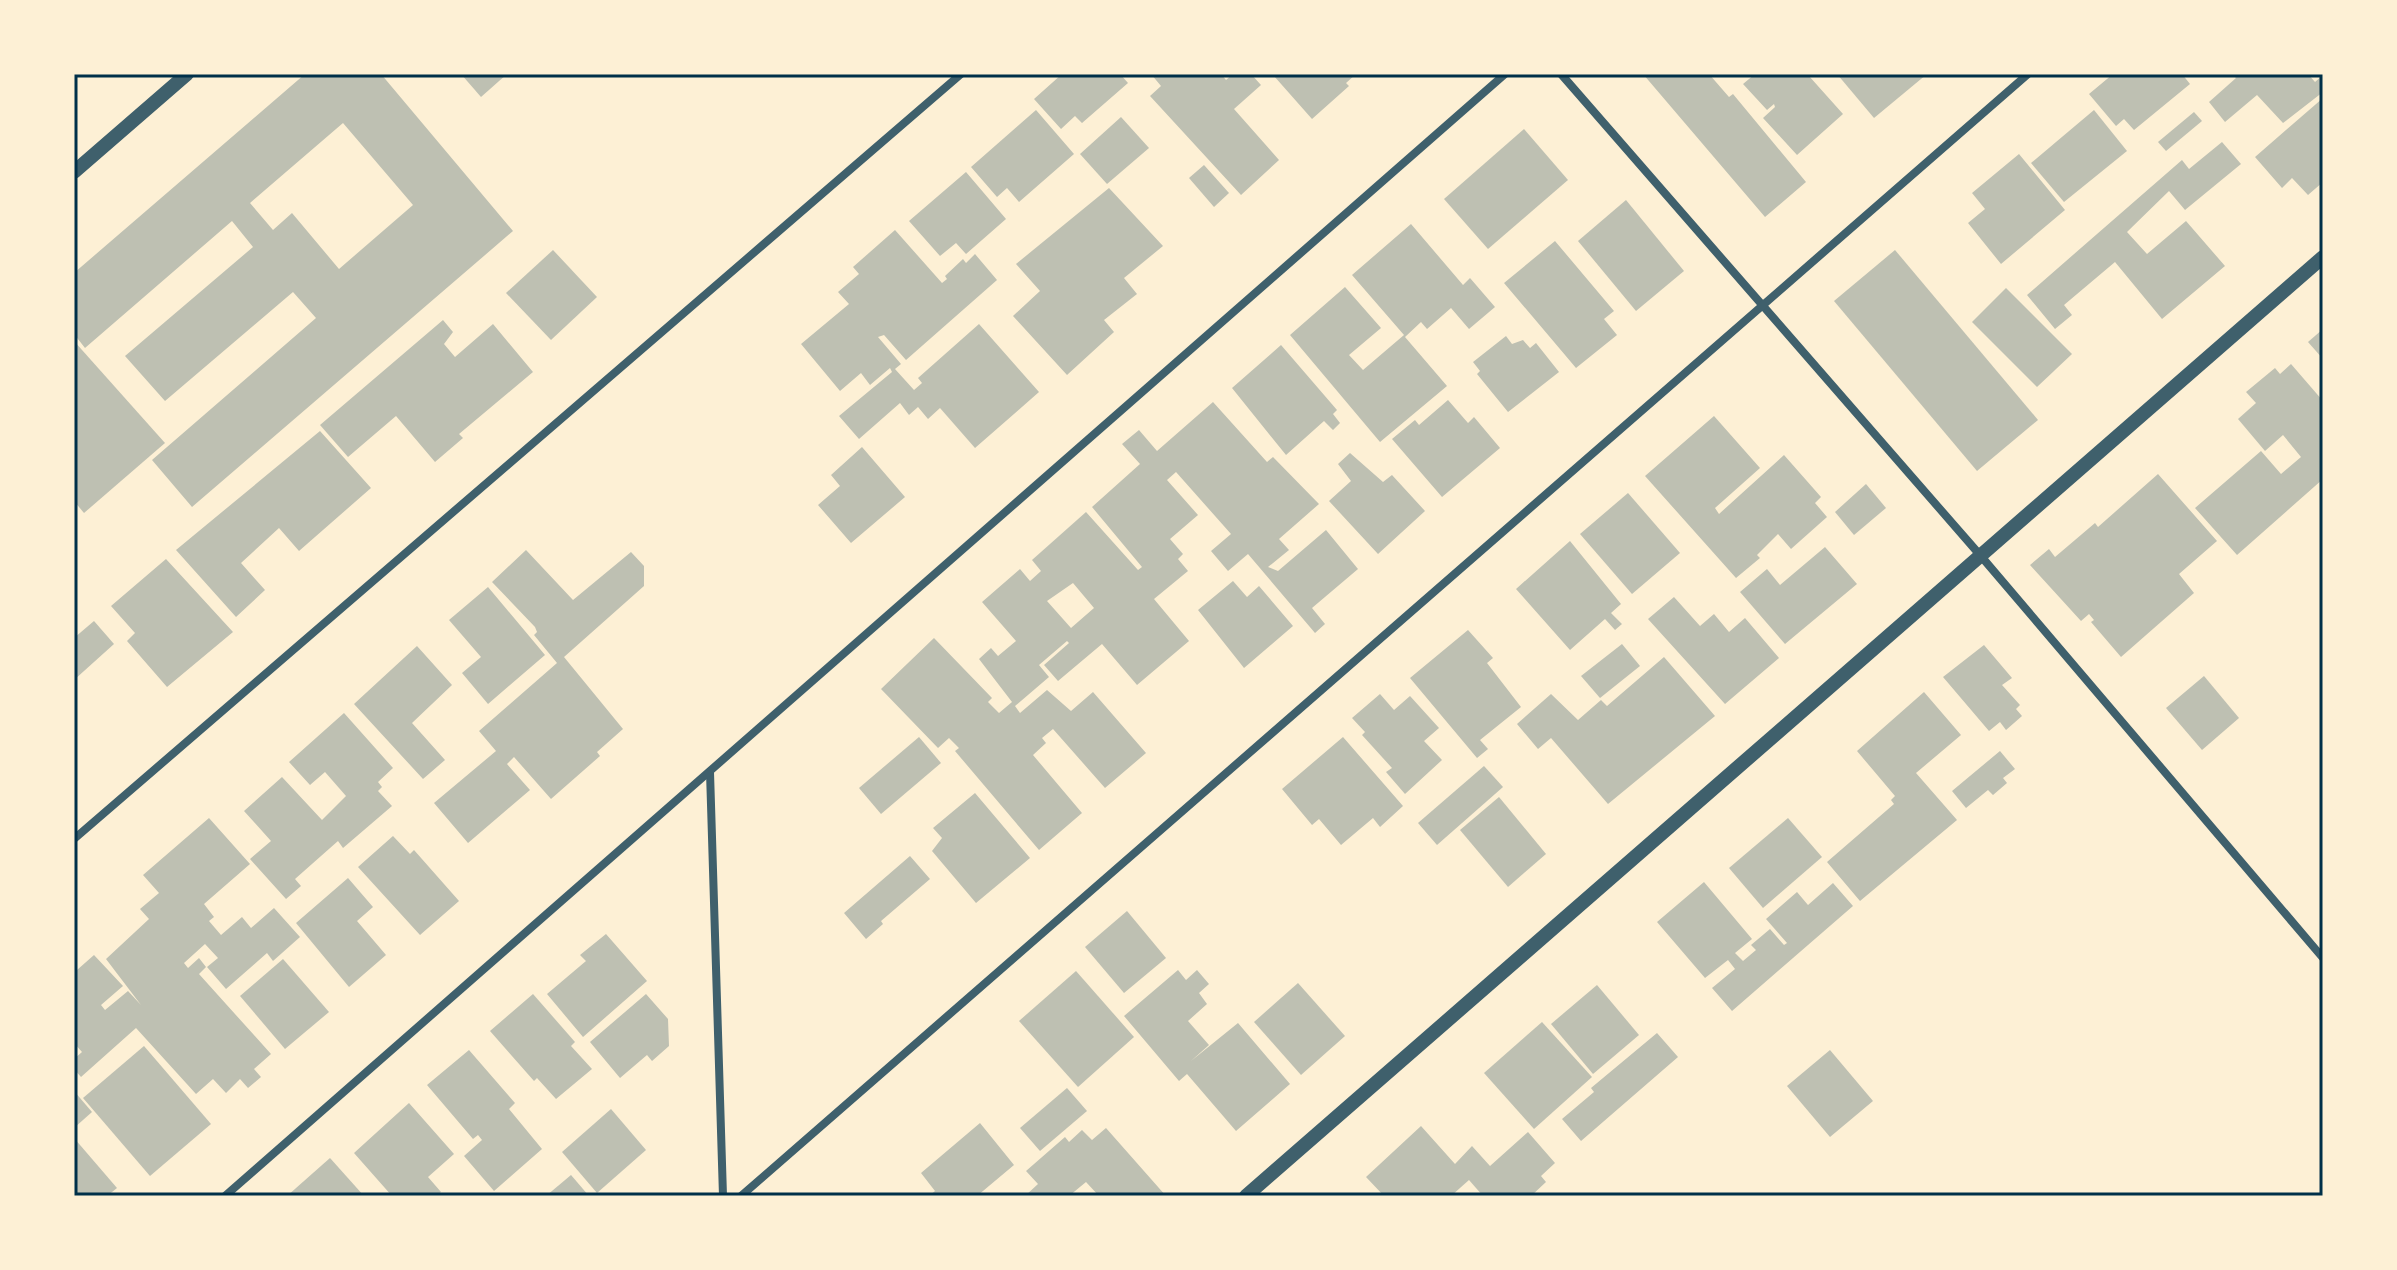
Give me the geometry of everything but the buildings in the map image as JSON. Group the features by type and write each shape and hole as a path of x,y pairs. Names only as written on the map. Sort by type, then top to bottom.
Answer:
{"street":[{"path":"74,172 187,74"},
{"path":"74,839 961,74"},
{"path":"225,1196 1505,74"},
{"path":"1561,74 1980,555 2323,958"},
{"path":"741,1196 2028,74"},
{"path":"1246,1196 2323,257"},
{"path":"710,772 723,1196"}]}
